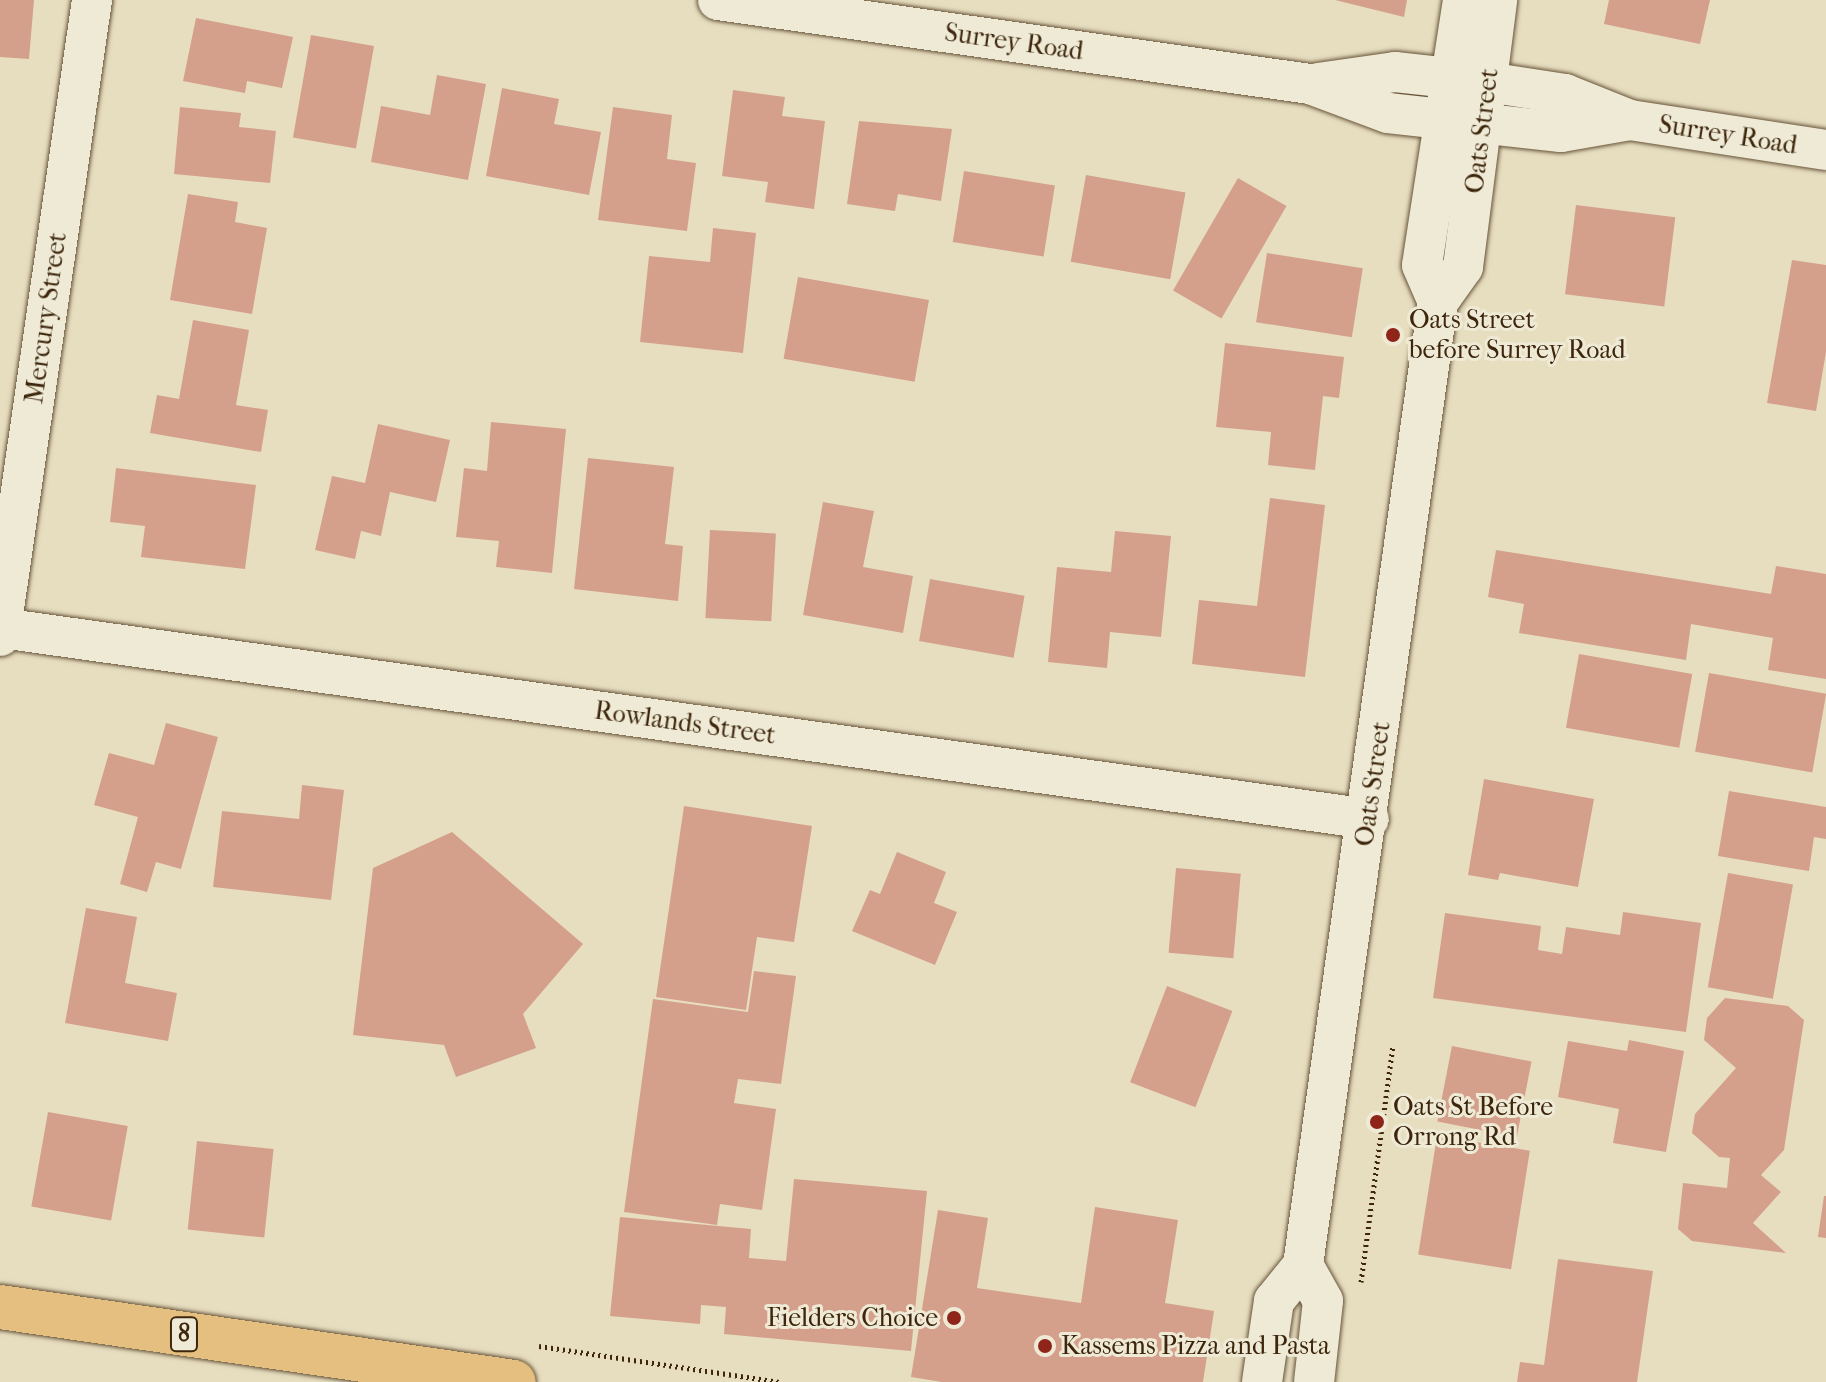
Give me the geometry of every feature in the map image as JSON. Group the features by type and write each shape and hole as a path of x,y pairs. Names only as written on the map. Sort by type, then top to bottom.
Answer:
{"highway":[{"name":"8","path":"0,1307 514,1382"}],"street":[{"name":"Mercury Street","path":"0,636 92,0"},
{"name":"Surrey Road","path":"718,0 1310,84 1388,113 1561,132 1630,120"},
{"name":"Oats Street","path":"1463,0 1469,81"},
{"name":"Oats Street","path":"1303,1265 1369,819 1438,302 1422,265 1463,122 1469,81 1497,0"},
{"name":"Surrey Road","path":"1310,84 1395,72 1469,81 1565,94 1630,120 1826,150"},
{"name":"Rowlands Street","path":"1,628 1369,819"},
{"path":"1262,1382 1274,1301 1303,1265 1323,1301 1314,1382"}],"path":[{"path":"1360,1290 1393,1046"}],"building":[{"path":"0,0 34,0 29,59 0,57"},
{"path":"1335,0 1407,0 1404,17"},
{"path":"1609,0 1710,0 1700,44 1604,24"},
{"path":"196,18 293,37 282,88 247,81 245,93 183,81"},
{"path":"311,35 374,46 356,149 293,137"},
{"path":"437,75 486,84 468,180 371,162 381,106 430,115"},
{"path":"502,88 559,99 554,124 601,132 589,195 486,176"},
{"path":"733,90 785,97 782,116 825,121 814,209 765,202 768,182 722,176"},
{"path":"180,107 241,113 239,127 276,131 270,183 174,174"},
{"path":"613,107 672,115 667,159 696,163 687,231 598,220"},
{"path":"859,121 952,129 941,201 898,194 895,211 847,204"},
{"path":"964,171 1055,185 1044,257 953,242"},
{"path":"1086,175 1185,193 1170,279 1071,262"},
{"path":"1238,178 1286,206 1221,319 1173,291"},
{"path":"188,194 238,202 235,222 267,228 252,314 170,300"},
{"path":"1576,205 1675,217 1664,307 1565,294"},
{"path":"713,228 756,233 743,353 640,342 649,256 710,262"},
{"path":"1267,253 1363,268 1352,337 1256,322"},
{"path":"1792,260 1826,265 1826,352 1816,411 1767,403"},
{"path":"798,277 929,300 915,382 784,359"},
{"path":"193,320 249,330 236,405 268,410 261,452 150,433 157,395 179,399"},
{"path":"1225,343 1344,357 1339,398 1323,396 1315,470 1268,465 1271,432 1216,427"},
{"path":"491,422 566,429 552,573 496,567 499,541 456,537 464,468 487,471"},
{"path":"378,424 450,440 436,502 390,492 381,536 361,531 355,559 315,550 332,476 365,483"},
{"path":"588,458 674,467 665,544 683,546 678,601 574,589"},
{"path":"116,468 256,485 245,569 141,557 145,526 110,522"},
{"path":"1270,498 1325,505 1305,677 1192,664 1199,600 1257,606"},
{"path":"823,502 874,511 863,567 913,576 903,633 803,615"},
{"path":"710,530 776,533 771,621 705,618"},
{"path":"1115,531 1171,536 1161,637 1110,632 1107,668 1048,662 1057,567 1111,572"},
{"path":"1496,550 1771,594 1776,566 1826,574 1826,679 1768,670 1773,638 1691,624 1686,660 1519,633 1524,604 1488,597"},
{"path":"930,579 1025,596 1014,658 919,641"},
{"path":"1579,654 1692,674 1679,748 1566,728"},
{"path":"1709,673 1826,694 1812,772 1695,752"},
{"path":"166,723 218,737 181,869 156,862 147,892 120,884 138,817 94,805 109,753 154,765"},
{"path":"1484,779 1594,799 1578,887 1500,873 1498,880 1468,875"},
{"path":"302,785 344,790 331,900 213,887 222,811 299,819"},
{"path":"1729,791 1826,807 1826,839 1814,837 1809,871 1718,856"},
{"path":"684,806 812,826 794,942 757,937 746,1010 656,997"},
{"path":"452,832 583,944 523,1014 536,1048 456,1077 444,1045 353,1035 373,868"},
{"path":"897,852 946,872 934,903 957,912 935,965 852,931 870,890 880,894"},
{"path":"1176,868 1241,874 1233,958 1169,953"},
{"path":"1728,873 1793,884 1773,999 1708,987"},
{"path":"86,908 137,917 125,983 177,993 168,1041 65,1023"},
{"path":"1623,912 1701,923 1686,1032 1433,998 1445,913 1541,926 1538,950 1562,954 1566,927 1620,935"},
{"path":"754,971 796,976 781,1084 738,1079 734,1103 776,1109 762,1210 720,1204 717,1225 624,1212 653,999 748,1012"},
{"path":"1167,986 1232,1011 1195,1107 1130,1082"},
{"path":"1725,998 1788,1006 1804,1020 1784,1150 1761,1175 1781,1192 1753,1223 1786,1253 1692,1241 1678,1229 1683,1183 1727,1188 1730,1158 1719,1157 1692,1133 1695,1114 1736,1068 1704,1040 1707,1018"},
{"path":"1629,1040 1684,1051 1666,1152 1613,1143 1619,1109 1558,1097 1568,1041 1627,1051"},
{"path":"1452,1046 1532,1061 1517,1137 1437,1122"},
{"path":"48,1112 128,1126 111,1221 31,1207"},
{"path":"1437,1136 1530,1151 1511,1269 1418,1255"},
{"path":"197,1141 274,1149 264,1238 188,1230"},
{"path":"794,1179 927,1191 911,1351 724,1334 726,1307 701,1305 700,1324 610,1316 620,1217 751,1229 749,1258 786,1261"},
{"path":"1826,1196 1826,1238 1818,1237"},
{"path":"1095,1207 1178,1220 1165,1303 1214,1311 1203,1382 942,1382 911,1377 938,1210 988,1218 977,1288 1081,1303"},
{"path":"1558,1259 1653,1271 1637,1382 1517,1382 1520,1362 1544,1365"}],"place":[{"name":"Oats Street before Surrey Road","path":"1393,335"},
{"name":"Oats St Before Orrong Rd","path":"1377,1122"},
{"name":"Fielders Choice","path":"954,1318"},
{"name":"Kassems Pizza and Pasta","path":"1045,1346"}]}
